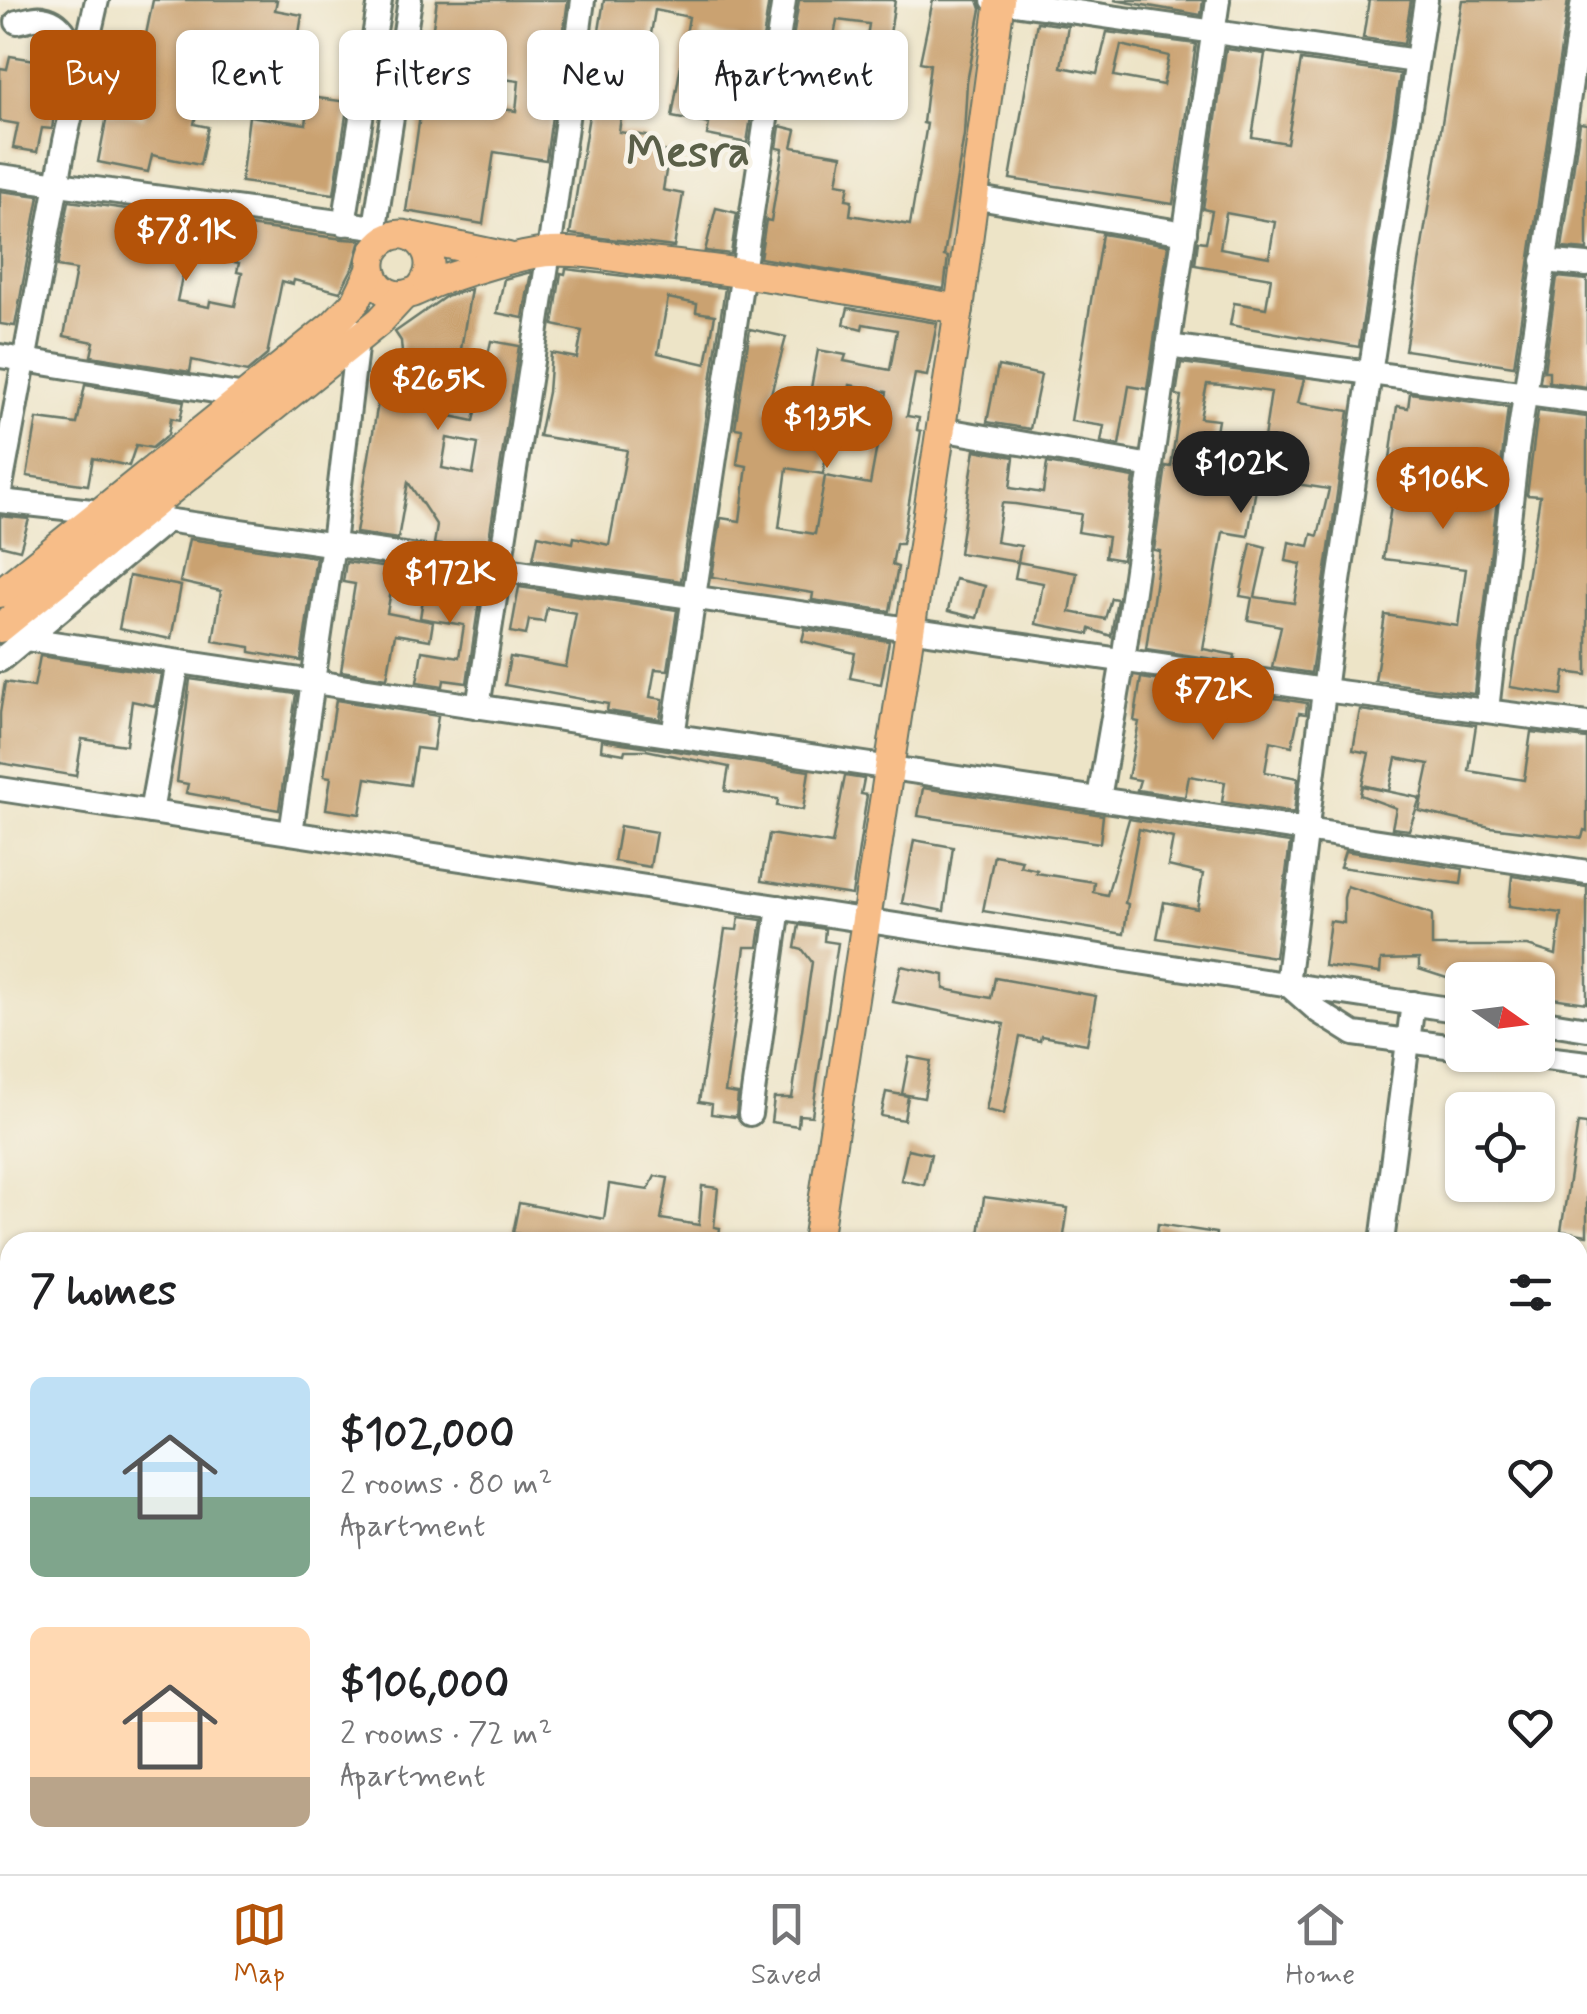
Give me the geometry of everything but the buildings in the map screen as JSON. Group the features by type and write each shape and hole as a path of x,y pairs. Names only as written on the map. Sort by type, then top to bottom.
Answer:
{"main road":[{"path":"818,1232 958,309 997,0"},
{"path":"390,234 520,259"},
{"path":"0,592 334,324 356,301 372,270 372,256 390,234"},
{"path":"13,634 138,516 413,291 430,271 429,254 418,240 390,234"},
{"path":"372,270 383,289 413,291 549,252 744,271 958,309"}],"street":[{"path":"8,24 39,0"},
{"path":"91,30 98,0"},
{"path":"344,224 380,0"},
{"path":"0,176 344,224 390,234 410,0"},
{"path":"478,707 584,0"},
{"path":"673,736 784,0"},
{"path":"997,0 1416,61"},
{"path":"1099,798 1218,0"},
{"path":"1288,984 1324,690 1426,0"},
{"path":"1487,710 1525,394 1583,0"},
{"path":"8,24 42,18 63,30"},
{"path":"0,490 70,120"},
{"path":"1563,120 1587,124"},
{"path":"972,197 1185,233"},
{"path":"1543,261 1587,266"},
{"path":"291,833 333,544 358,337 356,301"},
{"path":"1168,346 1587,402"},
{"path":"0,356 245,396"},
{"path":"940,429 1151,466"},
{"path":"0,501 167,520 1324,690 1587,724"},
{"path":"0,660 13,634 167,520"},
{"path":"13,634 178,662 1587,872"},
{"path":"152,812 178,662"},
{"path":"0,790 1445,1008"},
{"path":"750,1114 779,907"},
{"path":"1288,984 1319,1012 1354,1034 1445,1046"},
{"path":"1383,1232 1413,1004"},
{"path":"1555,1024 1587,1028"},
{"path":"1555,1059 1587,1063"}],"district":[{"name":"Mesra","path":"688,150"}]}
